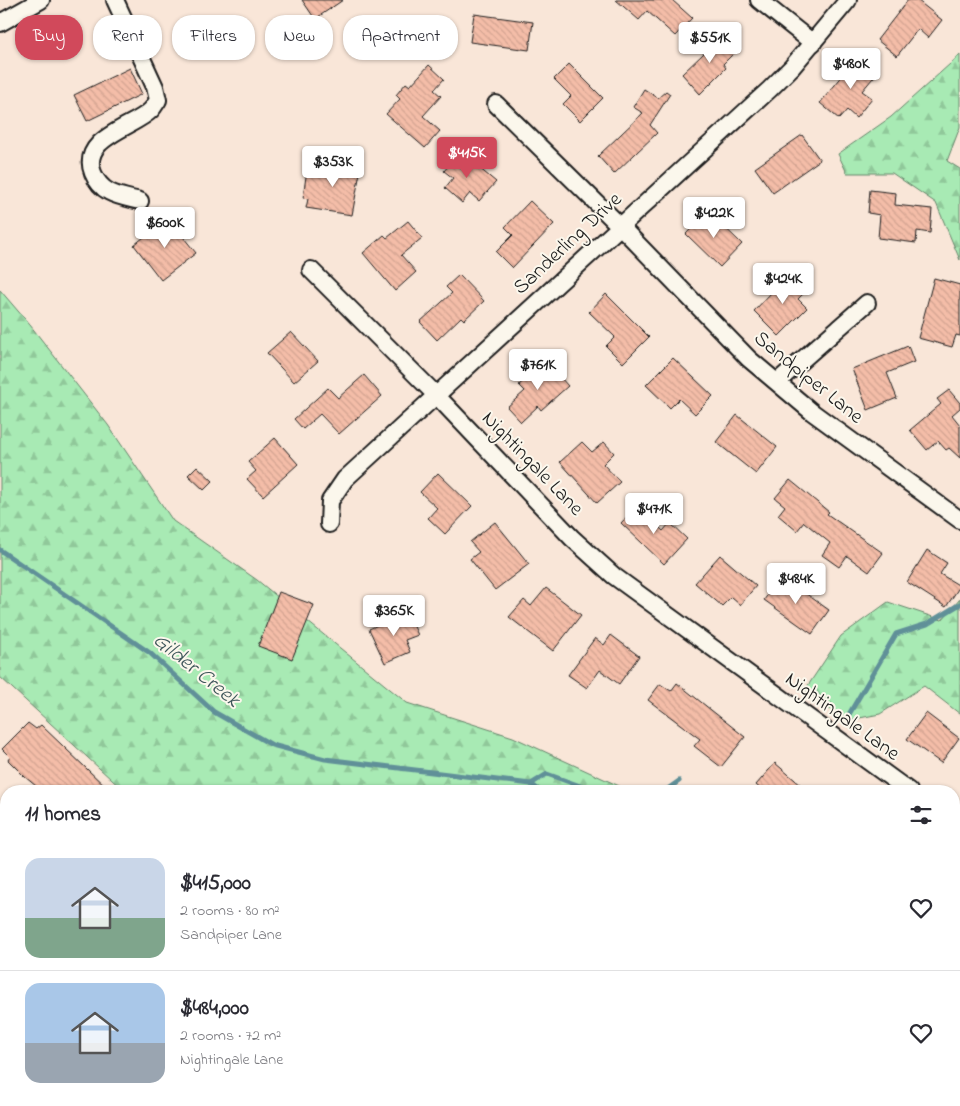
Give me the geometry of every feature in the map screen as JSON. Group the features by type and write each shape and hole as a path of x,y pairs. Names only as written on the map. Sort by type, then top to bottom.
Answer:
{"street":[{"path":"0,23 41,0"},
{"path":"115,0 155,87 158,100 151,110 99,144 92,156 92,169 96,178 110,194 140,201"},
{"path":"759,0 813,42"},
{"name":"Sanderling Drive","path":"329,524 330,501 345,479 770,89 848,0"},
{"name":"Sandpiper Lane","path":"496,104 620,226 729,340 812,412 960,520"},
{"name":"Nightingale Lane","path":"311,270 436,394 572,538 614,576 901,785"},
{"path":"777,382 867,303"}],"green space":[{"path":"960,55 960,127 947,161 960,169 960,260 936,203 892,173 847,173 838,154 891,117"},
{"path":"0,290 30,325 108,425 173,521 257,580 407,703 513,737 617,785 117,785 0,677"},
{"path":"960,599 960,714 924,686 880,714 844,721 805,690 841,636 888,602 942,620"}],"building":[{"path":"302,0 343,0 321,15 312,15"},
{"path":"616,0 672,0 692,18 675,36 647,11 639,20"},
{"path":"908,0 917,0 942,20 928,38 918,29 897,56 877,40"},
{"path":"474,14 533,22 529,50 470,42"},
{"path":"724,34 738,49 723,64 726,68 700,94 682,74"},
{"path":"859,56 878,72 862,91 872,98 856,118 847,110 839,119 820,103"},
{"path":"569,64 603,98 580,121 563,104 571,96 554,79"},
{"path":"429,65 444,79 434,90 441,96 423,116 440,131 425,148 386,114 400,99 396,95 406,83 410,86"},
{"path":"130,68 142,94 87,121 74,95"},
{"path":"644,89 658,98 666,91 670,94 650,125 657,133 614,174 598,156 643,113 633,107"},
{"path":"802,135 820,160 773,193 755,168"},
{"path":"460,152 496,182 479,201 470,193 462,203 445,188 453,178 444,171"},
{"path":"341,158 362,162 352,215 306,208 308,199 303,198 307,169 339,174"},
{"path":"870,190 896,193 895,205 932,209 930,233 917,231 916,243 878,238 880,215 868,213"},
{"path":"530,201 554,224 512,268 496,252 513,235 505,227"},
{"path":"708,211 742,244 720,267 686,234"},
{"path":"168,218 196,253 161,280 134,245"},
{"path":"408,221 422,238 401,255 416,272 395,291 363,253 384,235 387,238"},
{"path":"790,273 807,290 798,299 807,308 779,336 754,311"},
{"path":"459,275 484,301 464,320 461,317 437,340 420,322 452,293 446,287"},
{"path":"934,278 960,285 960,336 956,335 952,347 918,338"},
{"path":"606,294 649,337 623,363 606,346 615,337 589,312"},
{"path":"291,332 318,361 294,382 267,353"},
{"path":"908,346 914,362 887,373 897,398 868,410 852,369"},
{"path":"673,358 713,396 695,414 679,399 670,408 646,385"},
{"path":"546,361 568,386 541,410 538,406 521,422 507,407 525,391 519,385"},
{"path":"364,375 382,396 339,434 320,414 303,429 294,419 328,388 338,398"},
{"path":"949,390 960,403 960,408 952,415 960,425 960,458 949,448 946,450 938,441 927,450 910,430 941,404 937,399"},
{"path":"737,415 777,447 756,474 716,442"},
{"path":"275,438 298,464 263,496 247,479 256,471 248,462"},
{"path":"582,442 592,452 604,442 614,453 603,464 620,482 597,503 560,462"},
{"path":"197,466 213,481 204,490 188,475"},
{"path":"438,473 472,506 445,534 428,518 437,508 420,492"},
{"path":"790,480 829,512 827,514 883,553 869,572 847,556 839,567 822,555 830,543 804,522 797,531 778,515 785,506 775,498"},
{"path":"637,506 663,531 670,523 687,539 664,564 621,523"},
{"path":"495,522 529,564 495,590 470,559 479,552 470,542"},
{"path":"927,550 947,563 940,574 960,586 946,607 907,582"},
{"path":"720,555 756,586 740,605 731,597 722,606 695,583"},
{"path":"781,576 829,610 812,634 764,600"},
{"path":"546,588 581,615 553,651 509,617 524,600 531,606"},
{"path":"279,592 314,605 292,659 258,646"},
{"path":"407,612 418,635 405,640 410,652 385,663 369,629"},
{"path":"611,635 639,656 619,684 600,670 587,688 568,675 595,638 604,645"},
{"path":"677,683 745,737 721,767 694,746 700,739 648,700 660,684 671,691"},
{"path":"926,713 959,738 941,763 907,739"},
{"path":"28,723 36,729 41,725 104,785 35,785 8,760 10,757 2,749"},
{"path":"775,763 801,785 756,785"}],"waterway":[{"name":"Gilder Creek","path":"0,550 150,653 214,712 272,745 325,759 532,785"},
{"path":"848,716 896,634 927,624 960,604"},
{"path":"531,784 547,774 577,785"},
{"path":"673,785 679,781"}]}
